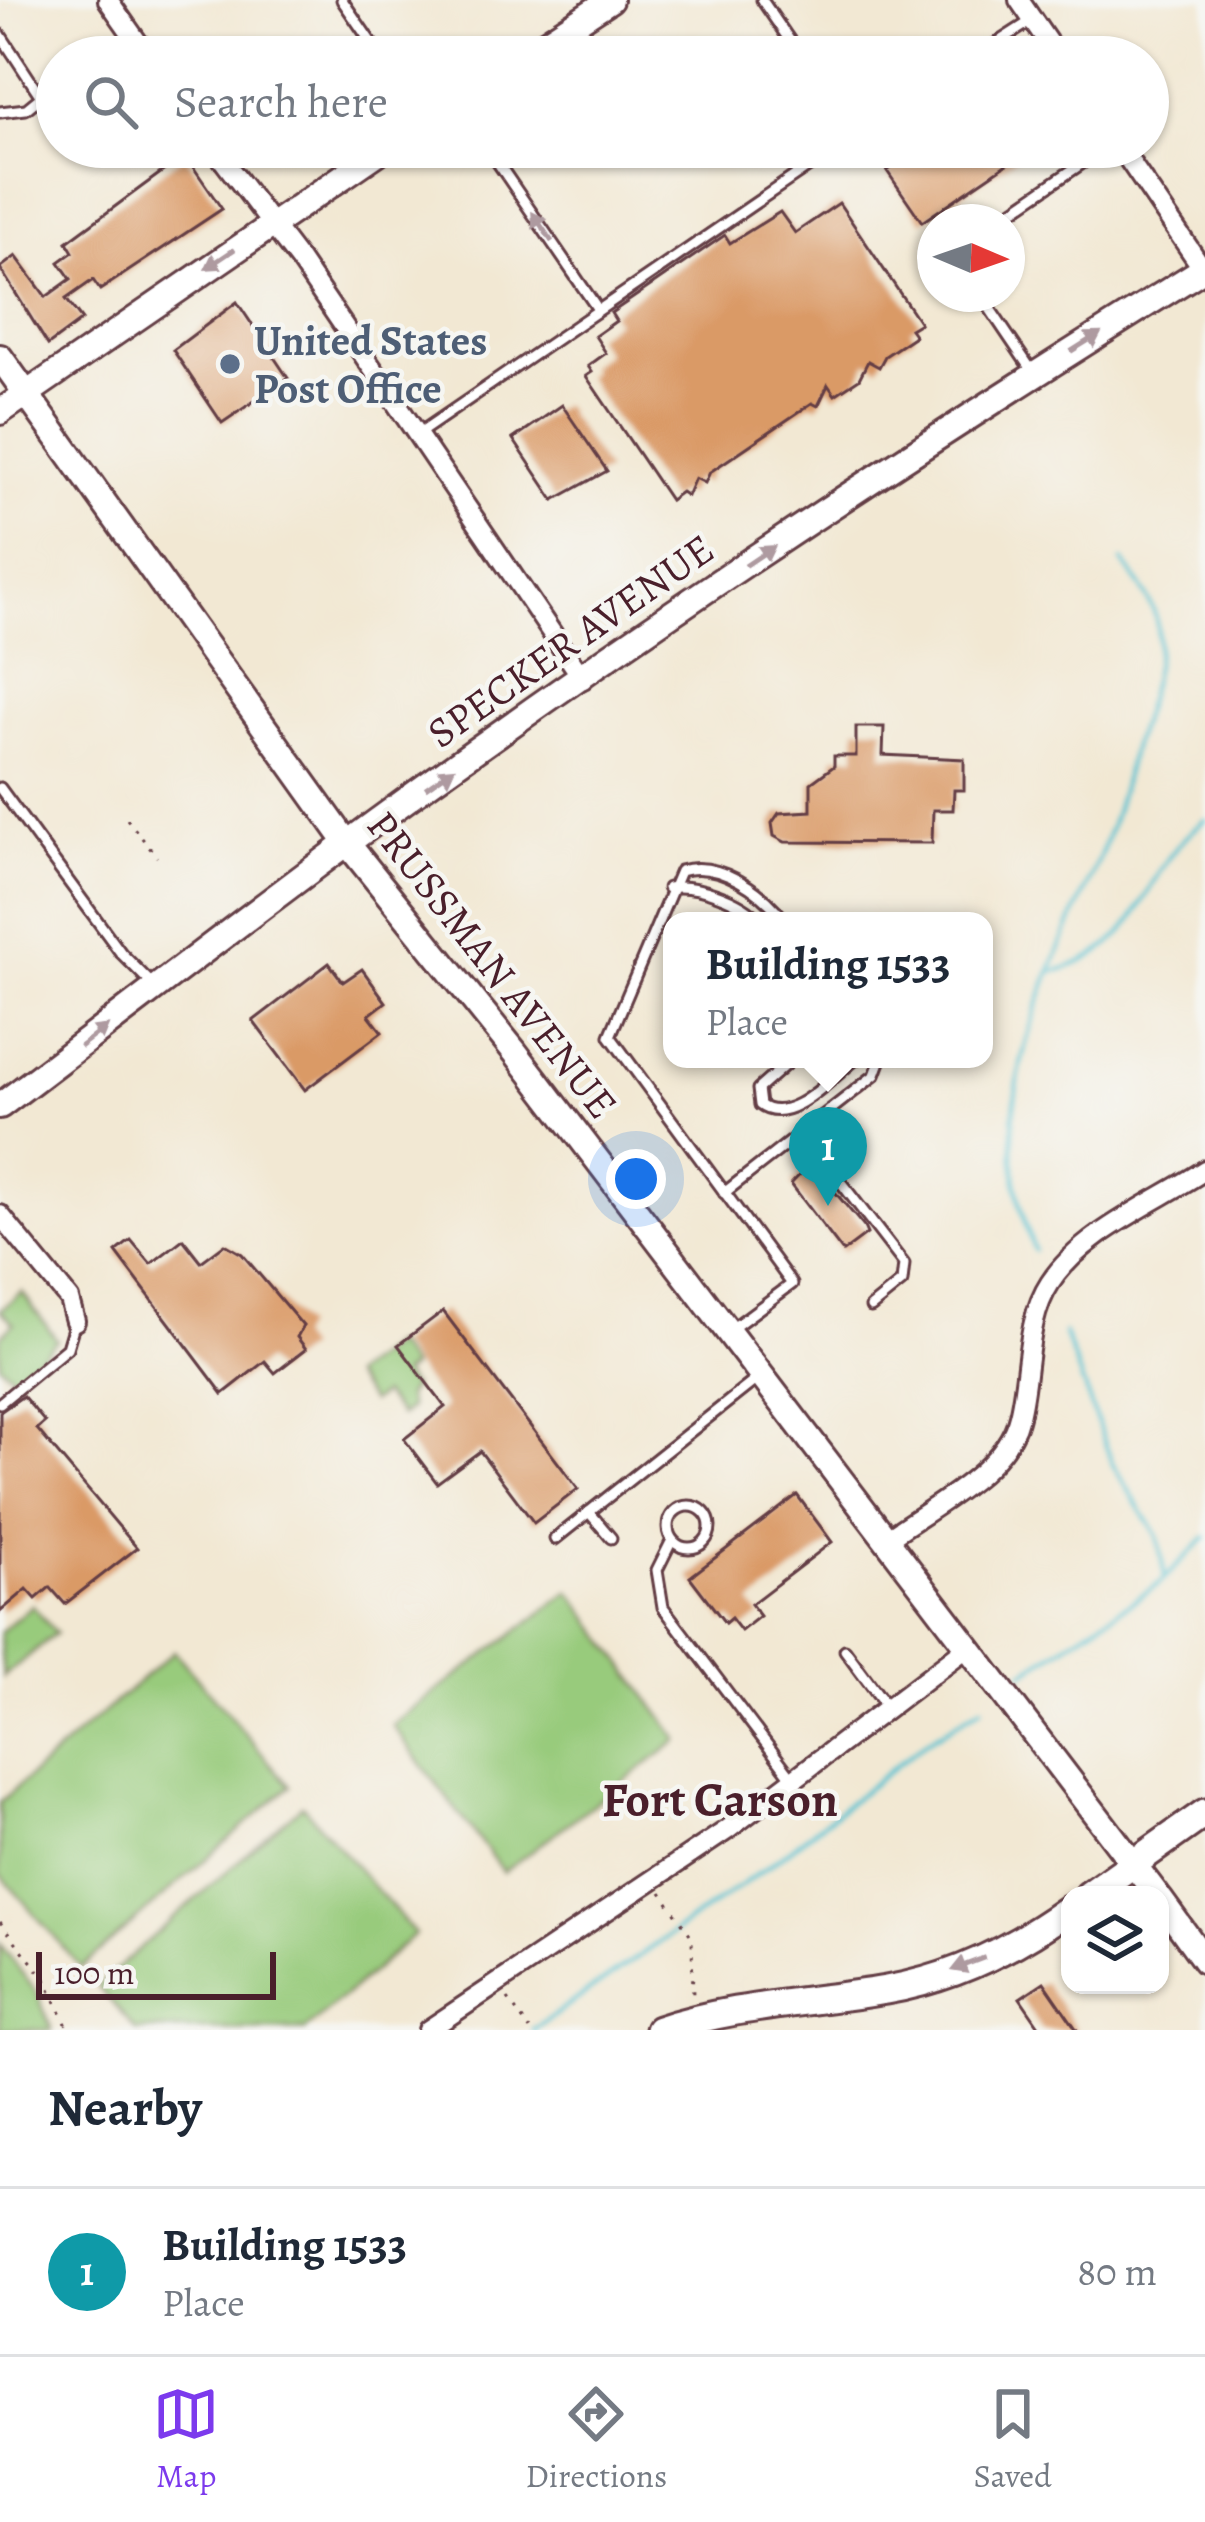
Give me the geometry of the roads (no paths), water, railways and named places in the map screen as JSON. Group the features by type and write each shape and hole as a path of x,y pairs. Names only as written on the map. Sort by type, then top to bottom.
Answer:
{"main road":[{"path":"1102,1886 1205,1814"},
{"path":"659,2030 694,2019 891,1989 1004,1950 1061,1914"}],"street":[{"path":"108,0 133,36"},
{"path":"555,36 610,0"},
{"path":"1019,0 1043,36"},
{"path":"228,168 418,434 583,679"},
{"path":"0,412 354,168"},
{"path":"1135,168 1204,268"},
{"name":"SPECKER AVENUE","path":"0,1106 347,843 1034,374 1204,268"},
{"name":"PRUSSMAN AVENUE","path":"0,357 347,843 728,1331 1151,1886"},
{"path":"887,1539 981,1470 1010,1439 1021,1411 1039,1306 1059,1270 1205,1170"},
{"path":"0,1216 69,1299 75,1321"},
{"path":"428,2030 653,1881 969,1646"},
{"name":"PRUSSMAN AVENUE","path":"1169,1911 1205,1961"}],"lane":[{"path":"342,0 366,36"},
{"path":"762,0 787,36"},
{"path":"1007,36 1032,20"},
{"path":"0,34 36,88"},
{"path":"0,112 26,109 36,100"},
{"path":"501,168 597,308"},
{"path":"418,434 806,168"},
{"path":"1022,204 1075,168"},
{"path":"992,312 1034,374"},
{"path":"0,788 138,974 158,987"},
{"path":"728,1331 792,1284 610,1043 668,888 685,869 707,870 756,889 777,912"},
{"path":"668,888 684,885 750,912"},
{"path":"782,1068 758,1089 760,1105 771,1112 786,1112 844,1068"},
{"path":"724,1192 875,1075 878,1068"},
{"path":"802,1132 904,1264 902,1282 871,1306"},
{"path":"0,1403 67,1348 75,1321"},
{"path":"556,1539 762,1376"},
{"path":"672,1540 688,1548 702,1543 709,1530 706,1515 694,1507 676,1510 668,1526 672,1540 657,1570 662,1607 794,1780"},
{"path":"589,1512 611,1538"},
{"path":"845,1650 888,1708"}],"waterway":[{"path":"1034,1250 1019,1198 1013,1148 1024,1052 1056,959 1108,835 1157,654 1152,608 1123,561"},
{"path":"1049,973 1108,946 1126,927 1164,864 1205,820"},
{"path":"1064,1333 1113,1465 1158,1537 1165,1578"},
{"path":"1023,1673 1159,1584 1205,1538"},
{"path":"533,2030 767,1867 927,1741 982,1707"}],"place":[{"name":"United States Post Office","path":"230,364"},
{"name":"Building 1533","path":"828,1206"}],"district":[{"name":"Fort Carson","path":"720,1799"}]}
